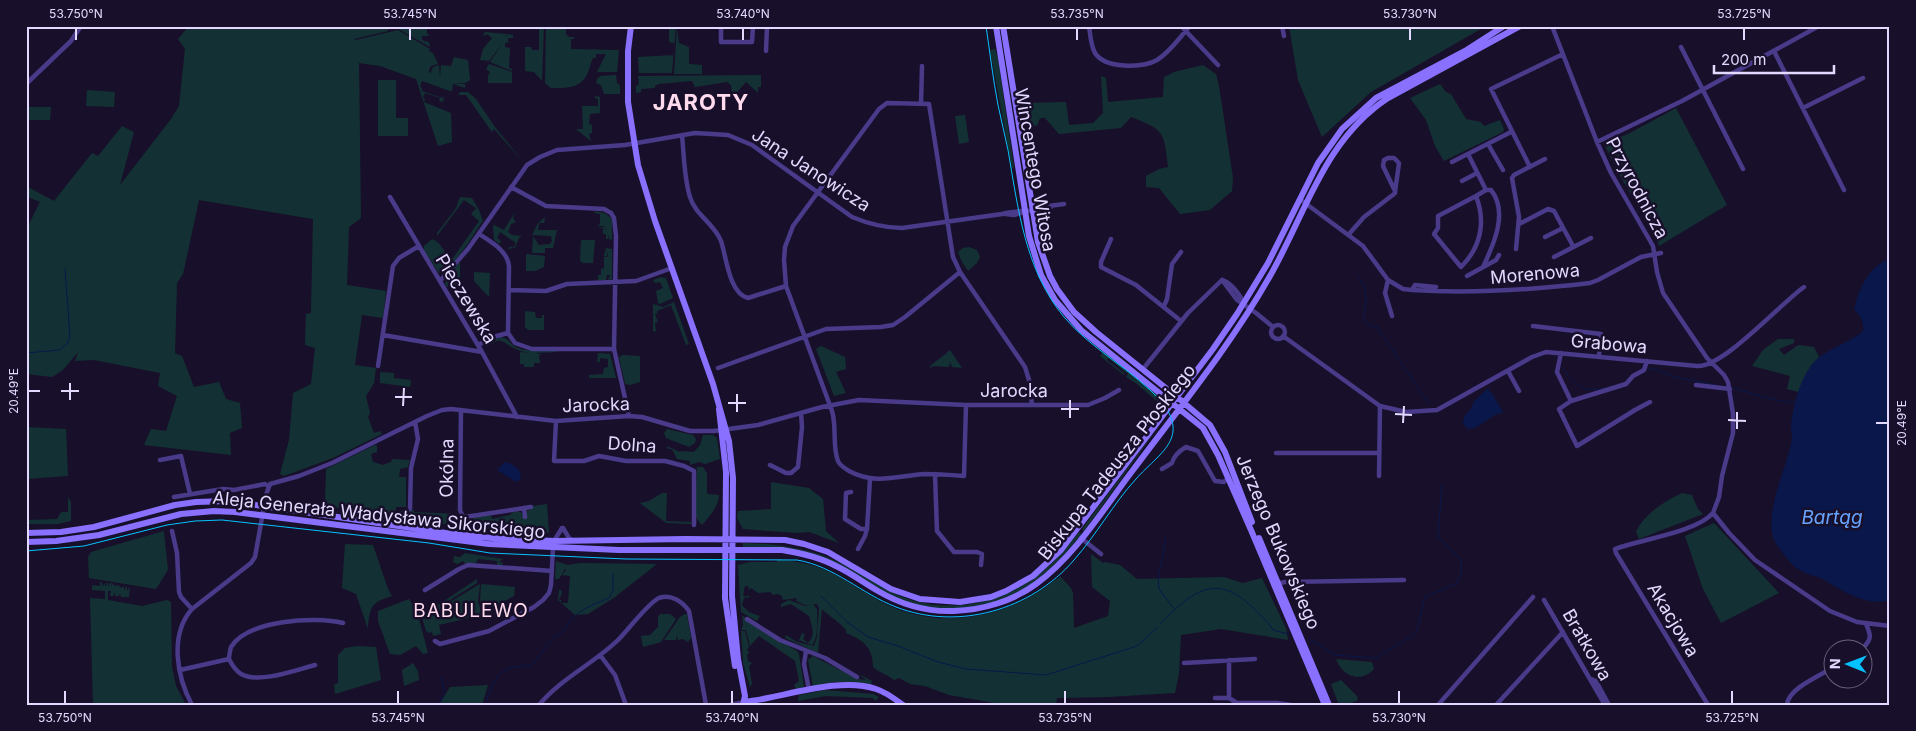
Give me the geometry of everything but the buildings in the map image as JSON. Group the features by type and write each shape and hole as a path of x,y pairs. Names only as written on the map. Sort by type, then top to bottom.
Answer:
{"main road":[{"path":"630,26 628,82 634,143 646,196 718,403 732,466 728,550 738,659 745,696 744,704 835,685 878,689 903,705"},
{"name":"Wincentego Witosa","path":"996,26 1025,211 1036,260 1044,281 1056,300 1081,330 1182,405"},
{"name":"Wincentego Witosa","path":"1004,26 1033,210 1043,258 1050,276 1067,303 1083,321 1143,369 1175,400"},
{"name":"Biskupa Tadeusza Płoskiego","path":"728,539 780,540 821,549 844,560 891,589 920,599 951,602 991,597 1024,582 1056,556 1175,400 1244,304 1272,256 1328,147 1348,122 1376,98 1465,50 1504,26"},
{"name":"Biskupa Tadeusza Płoskiego","path":"728,550 773,550 812,556 837,566 876,590 902,602 922,608 952,611 975,609 997,604 1024,591 1052,571 1081,538 1182,405 1250,309 1271,275 1324,167 1352,129 1381,103 1520,26"},
{"name":"Jerzego Bukowskiego","path":"1182,405 1204,428 1276,583 1329,705"},
{"name":"Jerzego Bukowskiego","path":"1182,405 1205,420 1215,433 1325,705"},
{"name":"Aleja Generała Władysława Sikorskiego","path":"26,534 95,527 167,507 196,502 229,502 474,536 553,544 619,550 728,550"},
{"name":"Aleja Generała Władysława Sikorskiego","path":"26,542 47,542 98,535 189,512 226,512 262,515 472,542 553,544 574,540 728,539"},
{"path":"619,540 619,550"}],"street":[{"path":"26,84 71,41 81,26"},
{"path":"721,26 721,42 752,42 753,26"},
{"path":"766,51 767,26"},
{"path":"1089,26 1093,51 1097,56 1122,66 1145,64 1159,58 1190,26"},
{"path":"1181,26 1218,65"},
{"path":"1282,26 1284,36"},
{"name":"Przyrodnicza","path":"1552,26 1597,142 1613,177 1650,237 1658,254 1657,272 1663,293 1711,363 1724,375 1728,382 1733,414 1731,445 1722,476 1719,497 1713,513"},
{"path":"1597,142 1704,89 1819,26"},
{"path":"1681,47 1743,168"},
{"path":"1774,51 1844,190"},
{"path":"1530,167 1491,89 1563,54"},
{"path":"921,104 922,66"},
{"path":"1802,108 1863,78"},
{"path":"982,565 982,554 977,552 954,552 937,531 935,474 870,479 862,478 840,465 836,454 834,422 829,405 786,286 784,260 790,230 883,104 929,104 954,257 960,272 1025,367 1029,380 1032,405"},
{"path":"1452,162 1511,132"},
{"name":"Jana Janowicza","path":"440,281 468,249 526,165 557,150 634,143 704,133 728,135 752,144 852,217 871,225 886,228 902,228 1014,214 1064,204"},
{"path":"682,135 690,197 698,213 717,233 730,274 739,291 748,298 786,286"},
{"path":"1488,144 1503,170"},
{"path":"1468,154 1485,188"},
{"path":"1349,234 1364,217 1393,196 1395,191 1399,163 1394,158 1388,158 1384,160 1384,166 1395,191"},
{"path":"1516,249 1518,224 1512,178 1514,175 1545,159"},
{"path":"1462,181 1477,173"},
{"path":"511,187 546,206 594,207 611,213 616,227 614,349 628,416"},
{"path":"1476,196 1481,215 1480,236 1474,251 1461,267 1434,234 1438,228 1438,216 1486,190 1491,190 1498,208 1498,230 1483,268"},
{"name":"Pieczewska","path":"390,196 518,417"},
{"path":"1301,200 1349,234 1370,254 1388,280 1385,293 1392,316"},
{"path":"1518,224 1548,209 1554,211 1573,246"},
{"path":"1545,238 1563,228"},
{"path":"479,234 495,245 506,256 509,266 508,333 515,343 527,348 614,349"},
{"path":"1554,257 1591,238"},
{"path":"1111,239 1100,262 1101,268 1136,285 1182,321"},
{"path":"378,366 393,266 399,258 419,246"},
{"path":"1164,306 1167,300 1172,264 1181,252"},
{"name":"Morenowa","path":"1388,280 1403,288 1412,290 1495,292 1590,282 1598,280 1641,257 1658,254"},
{"path":"1467,276 1496,260 1499,255"},
{"path":"509,290 546,291 567,284 636,282 672,268"},
{"path":"718,368 804,336 833,328 893,325 960,272"},
{"path":"1143,369 1182,321 1222,280 1227,281 1236,290 1244,304 1254,315 1273,327"},
{"path":"1412,290 1416,285 1436,286"},
{"path":"1711,363 1749,336 1804,287"},
{"path":"1273,327 1276,325 1282,326 1284,330 1283,336"},
{"path":"1534,326 1601,334 1599,356"},
{"path":"1273,327 1271,334 1274,337 1283,336"},
{"path":"478,345 493,337 508,333"},
{"path":"383,335 482,352"},
{"path":"1283,336 1380,406 1379,476"},
{"name":"Grabowa","path":"1380,406 1406,412 1438,410 1546,352 1703,366 1711,363"},
{"path":"1561,353 1557,372 1571,401"},
{"path":"1647,361 1644,370 1633,376 1626,384 1571,401 1559,409 1577,446 1650,402"},
{"path":"1508,371 1519,391"},
{"path":"1696,385 1730,389"},
{"name":"Jarocka","path":"174,497 223,489 234,490 265,484 268,486 326,466 442,410 461,410 556,420 628,416 642,417 690,431 724,430 758,425 850,401 871,400 966,405 1088,405 1120,390"},
{"name":"Jarocka","path":"935,474 964,476 966,405"},
{"name":"Okólna","path":"461,410 460,510 462,515 465,517 531,507"},
{"path":"770,465 786,473 790,473 798,467 802,428 801,413"},
{"name":"Dolna","path":"556,420 554,461 584,461 599,456 626,461 665,461 694,471 694,525"},
{"path":"410,509 411,468 418,439 415,422"},
{"path":"1162,469 1172,463 1173,458 1186,448 1198,451 1208,473 1217,482 1226,481 1228,478"},
{"path":"1276,453 1379,453"},
{"path":"160,460 181,456 190,494"},
{"path":"858,549 866,536 870,479"},
{"path":"192,705 184,689 180,670 180,635 184,620 192,609 251,563 255,557 268,486"},
{"path":"851,492 846,493 845,519 861,529 867,529"},
{"path":"524,508 525,517"},
{"path":"1713,513 1755,560 1830,611 1866,624 1890,626"},
{"name":"Akacjowa","path":"1708,705 1615,549 1694,525 1708,518 1713,513"},
{"path":"435,641 440,644 489,631 534,607 549,593 553,544 563,527 568,538 574,540"},
{"path":"172,531 177,553 179,592 181,598 192,609"},
{"path":"1081,538 1101,554"},
{"path":"425,590 468,565 552,571"},
{"path":"1276,583 1404,580"},
{"path":"539,705 556,689 617,641 654,600 665,597 677,600 685,606 690,616 706,705"},
{"path":"1438,705 1533,597"},
{"name":"Bratkowa","path":"1544,600 1605,705"},
{"path":"747,619 780,640 825,658 857,677"},
{"path":"315,665 280,674 245,676 236,670 229,659 230,649 238,640 251,631 294,620 334,620 343,622"},
{"path":"1866,624 1870,638"},
{"path":"1496,705 1564,632"},
{"path":"806,651 804,664 809,690"},
{"path":"600,655 614,675 626,705"},
{"path":"180,670 229,659"},
{"path":"1229,660 1229,698"},
{"path":"1184,663 1255,660"},
{"path":"1787,705 1788,698 1796,689 1824,672"},
{"path":"1590,678 1596,681 1609,705"},
{"path":"1215,698 1229,698 1237,704 1277,703 1291,705"},
{"path":"730,705 744,704"}],"green space":[{"path":"189,26 351,26 355,29 362,29 363,26 389,26 388,31 354,39 398,30 430,49 429,51 433,53 438,64 431,66 430,74 433,67 439,65 440,79 441,65 451,66 454,57 468,60 470,80 465,83 451,83 465,84 465,88 453,84 452,91 450,91 422,81 420,87 422,91 442,98 444,96 443,102 439,101 440,98 425,93 424,102 451,113 452,142 438,146 416,79 380,66 359,63 361,218 349,227 347,285 386,291 383,318 362,315 355,365 376,368 374,383 366,396 370,413 368,417 374,433 380,431 382,434 333,458 284,476 280,474 289,440 293,393 311,384 315,348 305,345 306,314 311,313 313,219 199,200 183,274 177,283 175,353 182,356 194,387 219,382 226,399 240,403 242,428 230,433 231,455 144,445 151,429 166,431 177,396 158,386 160,373 94,360 75,361 78,352 63,370 52,377 26,374 26,314 28,315 26,313 26,230 40,202 26,196 28,187 54,201 92,153 98,156 122,126 134,132 120,185 179,106 185,49 178,39"},
{"path":"398,26 427,26 427,34 430,35 422,36 422,40 429,42 430,47 400,30"},
{"path":"539,26 544,26 542,81 534,72 525,71 525,47 539,50"},
{"path":"546,26 566,26 566,34 569,37 574,37 574,39 571,39 571,49 619,50 617,72 597,72 606,54 596,54 588,74 582,82 570,87 551,88 545,83"},
{"path":"666,26 676,26 674,49 674,43 669,42 669,29 665,28"},
{"path":"1289,26 1486,26 1371,92 1322,137 1298,80"},
{"path":"677,28 679,43 689,47 689,64 702,65 702,74 674,74"},
{"path":"485,32 507,34 505,39 508,34 513,35 513,38 508,38 508,42 512,42 505,43 505,47 510,48 509,68 512,71 490,62 502,44 489,61 480,60 483,49 492,38 487,34 484,36"},
{"path":"995,49 998,58 1014,168 1012,168 990,50"},
{"path":"674,55 672,73 639,73 638,57"},
{"path":"489,64 512,72 512,83 488,83 490,72 486,69"},
{"path":"1203,65 1216,74 1233,178 1232,191 1210,210 1180,214 1159,188 1146,187 1146,176 1159,169 1168,167 1164,139 1157,129 1151,125 1131,117 1121,128 1059,134 1045,118 1040,118 1037,126 1028,124 1025,103 1066,102 1069,125 1093,123 1103,113 1101,76 1106,78 1108,102 1163,97 1164,77 1174,72"},
{"path":"616,75 617,83 620,85 620,94 604,94 601,85 596,83 597,79 600,76"},
{"path":"761,75 761,87 758,87 758,93 746,82 734,96 731,85 727,82 695,87 692,81 659,84 655,88 641,89 641,92 636,93 636,86 639,84 638,76"},
{"path":"378,80 396,80 396,118 408,118 408,136 378,136"},
{"path":"1440,84 1446,92 1451,94 1466,119 1481,122 1484,126 1500,120 1504,129 1503,132 1444,161 1435,146 1426,120 1410,98"},
{"path":"87,90 115,92 114,107 86,106"},
{"path":"460,92 468,92 476,99 495,127 524,163 494,129 492,132 466,95 458,95"},
{"path":"595,96 600,97 600,113 590,114 589,124 592,125 592,133 589,134 591,141 576,129 583,129 582,106 598,106 598,99"},
{"path":"28,107 51,107 50,120 27,120"},
{"path":"1676,108 1727,205 1659,246 1656,236 1623,181 1604,144 1630,133"},
{"path":"965,115 969,142 959,144 955,116"},
{"path":"460,197 472,198 483,221 452,264 439,273 424,251 424,246 432,239 439,243 447,254 453,258 479,221 471,214 476,208 464,200 437,236 437,233 456,208"},
{"path":"594,211 605,213 612,219 612,240 609,239 608,234 608,239 606,239 606,234 603,234 603,228 597,227 604,227 608,233 604,226 597,226 600,224 600,214"},
{"path":"515,212 513,218 516,222 511,224 508,232 512,235 522,236 519,238 515,248 508,249 510,246 513,248 516,243 500,232 497,238 501,241 499,244 494,240 494,225 504,230"},
{"path":"545,217 544,223 539,223 538,230 557,230 553,248 545,248 545,253 532,253 533,236 539,245 550,244 552,241 551,236 532,235 538,223"},
{"path":"582,240 595,240 593,263 583,263 580,261"},
{"path":"969,247 977,250 980,257 977,263 968,271 958,252 963,248"},
{"path":"606,248 612,249 612,279 608,280 610,275 607,275 606,280 598,280 598,275 601,275 601,269 604,268 604,257 611,256 608,256 608,251 607,256 604,256"},
{"path":"526,254 545,256 544,267 535,271 526,271"},
{"path":"458,263 460,263 460,300 457,300 449,286 446,287 445,281"},
{"path":"474,272 490,273 489,297 474,281"},
{"path":"661,277 666,278 673,298 660,304 658,303 656,291 663,288 660,282 655,283 653,280"},
{"path":"674,302 689,344 686,345 671,305 657,311 659,317 657,313 655,314 658,322 655,323 656,331 653,332 653,304 663,307"},
{"path":"525,311 535,312 536,318 542,318 542,315 544,315 544,330 528,330 525,327"},
{"path":"1083,335 1162,398 1158,402 1126,377 1128,374 1108,358 1107,360 1124,375 1100,356 1103,352"},
{"path":"501,337 516,347 523,349 559,352 534,353 541,354 539,356 540,363 534,363 534,367 524,367 524,364 520,364 520,352 532,353 520,351 502,341 496,341 486,347 485,344"},
{"path":"1778,339 1794,339 1794,343 1779,349 1784,355 1798,345 1814,347 1819,357 1811,366 1799,392 1787,389 1790,376 1752,366 1763,350"},
{"path":"821,346 845,357 846,369 836,372 846,393 834,396 816,349"},
{"path":"950,350 962,368 952,367 950,362 949,367 933,366 931,368 930,366 945,354 948,355 946,353"},
{"path":"598,353 610,354 616,378 589,378 589,375 603,374 604,368 608,367 608,359 600,358 600,362 597,362"},
{"path":"623,355 640,356 640,382 630,385 625,384 619,357"},
{"path":"380,372 394,373 394,378 411,380 410,387 380,383"},
{"path":"1167,415 1084,531 1082,529"},
{"path":"26,427 66,429 68,476 26,479"},
{"path":"667,429 693,435 696,439 695,443 689,447 666,438 664,433"},
{"path":"703,435 713,435 717,438 720,459 705,464 699,462 690,465 690,461 677,459 672,449 668,449 667,446 680,452 694,452 700,445"},
{"path":"375,445 377,446 377,452 371,454 373,462 383,465 391,462 392,459 410,460 408,467 400,469 399,477 406,477 406,507 396,507 395,515 325,506 326,469"},
{"path":"697,467 703,467 707,473 707,494 719,495 715,507 702,525 695,513"},
{"path":"771,482 809,488 823,499 826,531 839,543 809,532 743,529 737,518 738,511 771,509"},
{"path":"662,493 667,493 666,521 691,522 691,524 666,523 640,503 649,501"},
{"path":"1682,493 1692,495 1698,509 1703,514 1639,539 1636,531 1650,513"},
{"path":"68,497 71,502 71,521 58,524 26,524 26,520 57,519 61,512 68,512"},
{"path":"547,504 549,533 450,525 398,517 399,511 414,510 414,512 458,514 459,520 491,515 492,519 518,511 522,513 524,518 527,511 532,509 532,506"},
{"path":"1714,523 1779,593 1721,623 1703,589 1685,536"},
{"path":"164,531 168,570 156,589 89,578 88,557 91,552"},
{"path":"1079,532 1082,534 1054,566 1019,591 986,604 951,608 933,607 899,599 823,558 743,547 743,543 785,546 811,552 856,571 896,594 914,601 953,606 973,604 1010,592 1043,571"},
{"path":"345,544 373,545 392,596 372,607 368,629 356,594 342,588"},
{"path":"465,553 503,559 499,562 503,563 502,565 497,565 497,561 478,559 476,563 465,564 463,561 457,564 453,562 454,556 460,557"},
{"path":"1091,554 1103,563 1120,565 1137,579 1224,577 1243,583 1262,578 1286,628 1288,640 1221,629 1181,635 1179,673 1175,693 1057,698 1056,705 1006,705 949,695 925,686 910,684 899,678 894,680 873,667 873,660 866,645 846,633 844,627 822,609 818,653 785,638 786,635 797,642 814,646 817,637 819,608 817,604 805,605 796,601 797,598 783,600 782,596 778,594 773,595 770,592 758,593 751,588 749,590 748,586 745,586 743,595 750,597 744,598 742,605 749,612 759,616 761,614 757,621 741,612 738,565 750,562 777,562 777,559 815,566 892,607 936,618 980,615 1002,609 1042,590 1060,576 1073,593 1074,628 1108,616 1110,601 1092,587"},
{"path":"556,561 568,565 580,563 657,564 615,597 588,614 575,615 561,603 568,603 570,576 562,575 565,569 559,579 555,579"},
{"path":"477,579 477,583 439,607 480,584 478,602 481,615 439,625 441,634 433,636 432,632 426,631 422,618 436,614 433,606 437,603 438,605"},
{"path":"100,582 102,582 102,586 105,583 106,586 107,582 108,587 110,583 112,583 111,587 113,583 115,587 118,585 118,588 119,585 121,588 124,586 124,591 126,587 127,591 130,587 129,597 121,597 120,593 119,596 115,596 115,592 113,596 110,596 111,591 108,591 108,600 142,606 167,600 171,602 172,667 176,686 186,705 93,705 90,598 105,599 105,591 92,590 92,585 100,586"},
{"path":"481,584 515,587 514,596 484,612 480,601"},
{"path":"559,590 562,593 559,600 561,600 561,603 558,600"},
{"path":"409,599 417,611 428,653 423,654 416,646 400,655 390,654 378,621 378,611"},
{"path":"789,600 805,606 813,604 817,609 817,633 812,645 799,640 802,633 805,634 803,639 808,643 812,637 813,630 809,616 791,604 781,607 781,604"},
{"path":"660,614 670,614 676,619 661,642 643,647 641,636 650,635 658,627 658,617"},
{"path":"687,614 691,638 688,642 683,639 678,640 677,635 676,640 664,640 680,617"},
{"path":"742,615 753,625 797,651 804,687 796,689 794,685 799,681 795,661 759,636 750,646 746,630 741,630 743,625"},
{"path":"741,631 745,631 749,647 747,650 750,653 747,654 748,661 752,663 749,666 752,684 750,687 743,663"},
{"path":"357,646 376,647 381,680 335,694 334,685 338,683 338,655 345,648"},
{"path":"813,656 858,679 866,680 859,674 872,681 871,684 834,682 813,686 808,660"},
{"path":"1336,659 1372,662 1374,669 1369,674 1363,676 1352,676 1342,670"},
{"path":"413,663 418,671 419,680 404,686 402,670"},
{"path":"1341,680 1358,697 1357,701 1344,705 1338,703 1331,684"},
{"path":"488,685 482,705 439,705 450,687"},
{"path":"825,690 873,694 879,697 876,701 872,698 826,696 798,701 799,695"}],"water":[{"name":"Bartąg","path":"1890,259 1890,600 1873,602 1848,594 1823,579 1805,573 1795,567 1774,540 1772,517 1776,492 1791,444 1793,410 1803,380 1815,361 1828,351 1863,331 1861,319 1854,309 1862,286 1876,267"},
{"path":"1487,389 1490,389 1489,392 1491,392 1503,412 1475,428 1467,429 1463,423 1465,415 1471,409 1474,401"},
{"path":"505,462 517,468 521,477 520,480 516,482 497,470"}],"waterway":[{"path":"26,353 59,350 67,344 70,336 65,269"},
{"path":"1359,277 1366,293 1364,320 1366,323 1377,327 1428,403"},
{"path":"1561,367 1575,382 1584,388 1605,388"},
{"path":"1647,368 1675,377 1716,385"},
{"path":"1732,388 1776,400 1796,403"},
{"path":"1309,639 1335,655 1375,658 1411,637 1417,630 1425,597 1457,583 1461,573 1461,560 1438,537 1442,484"},
{"path":"1166,538 1158,579 1159,589 1174,609"},
{"path":"485,705 491,687 499,675 512,667 531,666 554,637 561,633 573,618 588,607 609,598 613,590 613,574"},
{"path":"1161,623 1193,595 1215,588 1226,590 1239,596 1273,630 1288,634"},
{"path":"821,596 847,622 868,637 898,646 938,662 966,669 1046,675 1137,646 1158,627"},
{"path":"439,703 444,691 441,678"}],"tram line":[{"path":"26,551 84,546 167,525 222,520 429,543 490,553 626,559 797,560 810,563 836,574 871,595 896,607 920,614 944,617 968,616 992,611 1015,603 1037,592 1057,577 1074,560 1136,479 1162,453 1172,436 1173,426 1170,415 1162,402 1075,329 1051,299 1040,279 1025,238 1015,194 996,95 986,26"}],"district":[{"name":"JAROTY","path":"701,102"},
{"name":"BABULEWO","path":"471,610"}]}
